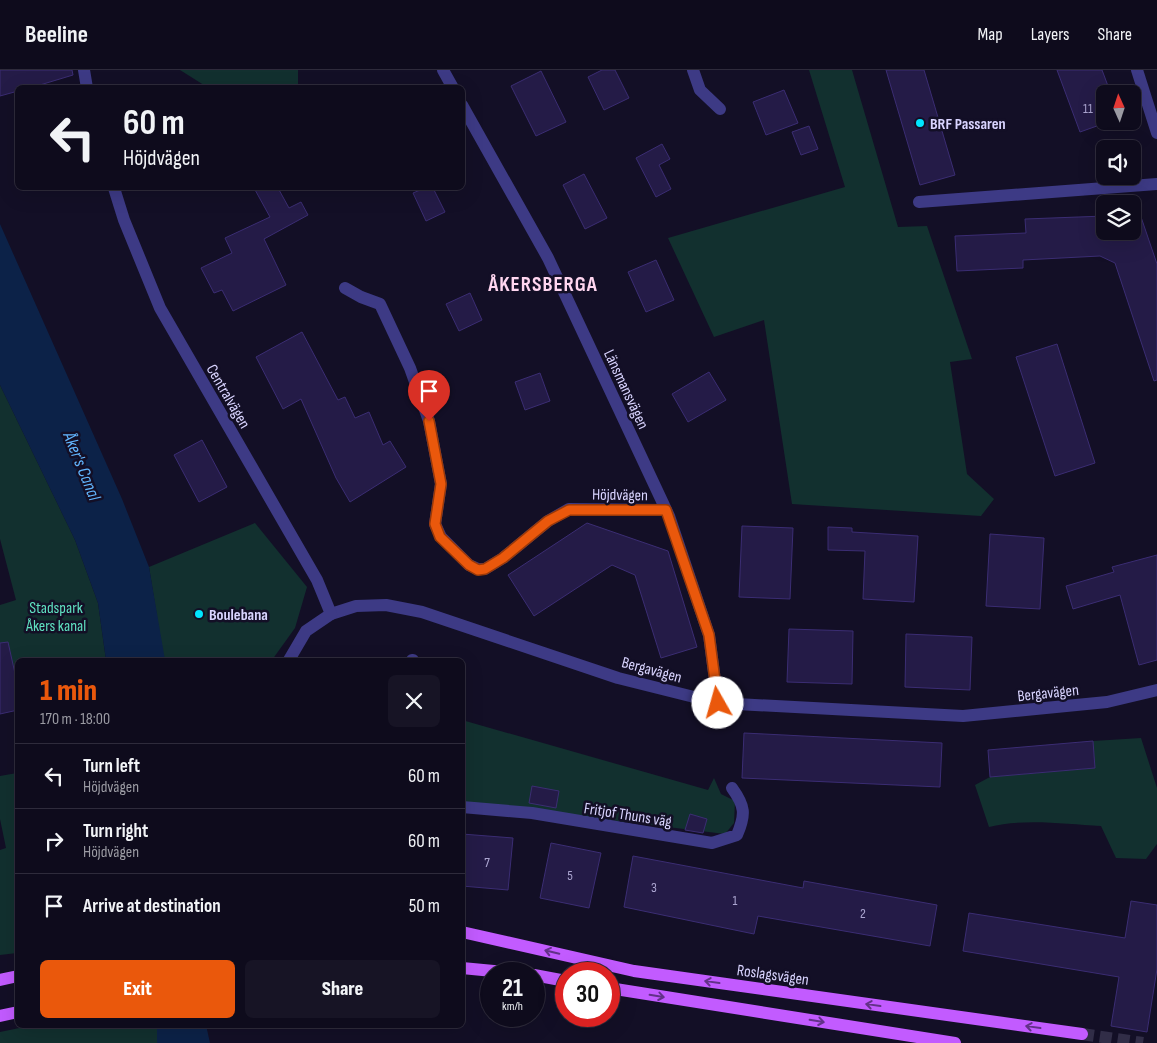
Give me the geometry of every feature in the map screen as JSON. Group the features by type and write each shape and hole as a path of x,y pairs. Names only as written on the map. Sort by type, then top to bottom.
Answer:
{"main road":[{"name":"Roslagsvägen","path":"465,933 634,971 1082,1034"},
{"path":"465,968 480,970"},
{"path":"0,980 15,977"},
{"path":"620,990 955,1043"},
{"path":"0,1016 15,1013"}],"street":[{"path":"84,70 87,85"},
{"path":"443,70 451,85"},
{"path":"693,70 700,90 720,109"},
{"path":"1137,70 1157,133"},
{"name":"Länsmansvägen","path":"465,110 548,258 666,510 709,635 718,703"},
{"path":"919,202 1157,184"},
{"name":"Centralvägen","path":"115,190 124,220 160,308 317,580 331,614"},
{"name":"Höjdvägen","path":"345,288 361,297 380,304 410,368 429,421 437,454 441,484 435,524 440,537 469,565 478,570 485,569 503,558 548,521 569,510 666,510"},
{"name":"Bergavägen","path":"290,658 306,631 331,614 356,606 386,605 422,612 618,678 718,703 963,716 1107,702 1157,690"},
{"name":"Fritjof Thuns väg","path":"465,807 532,813 712,843 737,835 744,819 742,801 732,788"}],"green space":[{"path":"180,70 298,70 298,85 204,85"},
{"path":"809,70 852,70 898,227 927,226 972,359 950,362 967,474 994,499 981,516 792,504 764,320 714,337 668,238 845,187"},
{"name":"Stadspark Åkers kanal","path":"0,385 75,540 98,603 106,658 15,658 15,695 10,650 0,651 0,605 16,600 0,539"},
{"path":"255,523 307,587 295,628 273,658 164,658 149,567"},
{"path":"465,721 708,790 714,778 721,794 735,801 734,823 725,834 465,802"},
{"path":"1141,738 1157,788 1157,844 1146,859 1116,858 1101,826 1030,822 989,827 975,785 990,777 1095,768 1093,741"},
{"path":"15,773 15,953 0,955 0,850 6,848 0,819 0,776"},
{"path":"19,1028 157,1028 157,1043 0,1043 0,1032"}],"water":[{"name":"Åker's Canal","path":"0,224 122,499 149,567 165,658 106,658 98,603 75,540 0,385"},
{"path":"157,1028 207,1028 210,1043 157,1043"}],"building":[{"path":"0,70 72,70 73,75 40,85 15,85 15,92 0,96"},
{"path":"602,70 615,70 629,98 604,110 588,77"},
{"name":"BRF Passaren","path":"886,70 924,70 955,175 920,185"},
{"path":"1057,70 1102,70 1108,85 1096,85 1096,126 1080,132"},
{"path":"541,71 566,122 536,136 511,86"},
{"path":"784,90 798,123 766,135 753,102"},
{"path":"809,126 818,149 801,155 792,132"},
{"path":"662,144 670,159 659,165 671,189 656,197 636,158"},
{"path":"584,174 607,218 585,229 563,185"},
{"path":"255,190 279,190 289,208 301,202 308,215 264,239 286,285 233,311 222,290 214,293 201,268 232,253 225,238 270,217"},
{"path":"420,190 434,190 445,212 426,221 413,193"},
{"path":"1096,216 1096,240 1141,240 1141,217 1157,264 1157,380 1154,381 1115,263 1100,256 1023,260 1023,268 957,271 955,236 1026,233 1025,219"},
{"path":"656,260 674,300 646,312 628,272"},
{"path":"470,293 482,320 459,331 446,304"},
{"path":"302,332 338,400 345,397 355,418 369,412 383,445 390,441 406,467 350,502 336,478 301,399 283,409 256,357"},
{"path":"1057,344 1095,463 1055,476 1016,357"},
{"path":"709,372 726,400 688,422 672,394"},
{"path":"540,373 550,401 525,410 515,382"},
{"path":"202,440 227,487 199,502 174,455"},
{"path":"587,523 668,551 697,647 661,658 635,575 612,565 534,616 508,575"},
{"path":"742,526 793,528 790,599 739,597"},
{"path":"828,527 852,528 852,532 918,536 914,602 863,599 865,551 828,550"},
{"path":"990,534 1044,538 1040,609 986,606"},
{"path":"1157,555 1157,660 1139,665 1120,595 1073,609 1066,586 1114,572 1112,567"},
{"path":"789,629 853,631 852,684 787,682"},
{"path":"906,634 972,637 970,690 905,687"},
{"path":"8,642 15,674 15,711 0,714 0,643"},
{"path":"744,733 942,743 940,787 742,778"},
{"path":"1093,741 1095,768 990,777 988,750"},
{"path":"532,786 559,791 556,808 529,803"},
{"path":"690,814 707,819 703,833 685,830"},
{"path":"465,834 513,838 508,890 465,886"},
{"path":"551,843 601,853 589,908 540,898"},
{"path":"633,856 803,888 804,881 937,905 930,946 758,916 754,934 624,907"},
{"path":"1131,901 1157,905 1157,969 1147,1032 1111,1026 1119,977 963,951 969,913 1125,938"}],"tunnel":[{"path":"1082,1034 1143,1043"}],"place":[{"name":"BRF Passaren","path":"920,123"},
{"name":"Boulebana","path":"199,614"}],"district":[{"name":"ÅKERSBERGA","path":"543,284"}],"route":[{"path":"429,421 437,454 441,484 435,524 440,537 469,565 478,570 485,569 503,558 548,521 569,510 666,510 709,635 718,703"}]}
